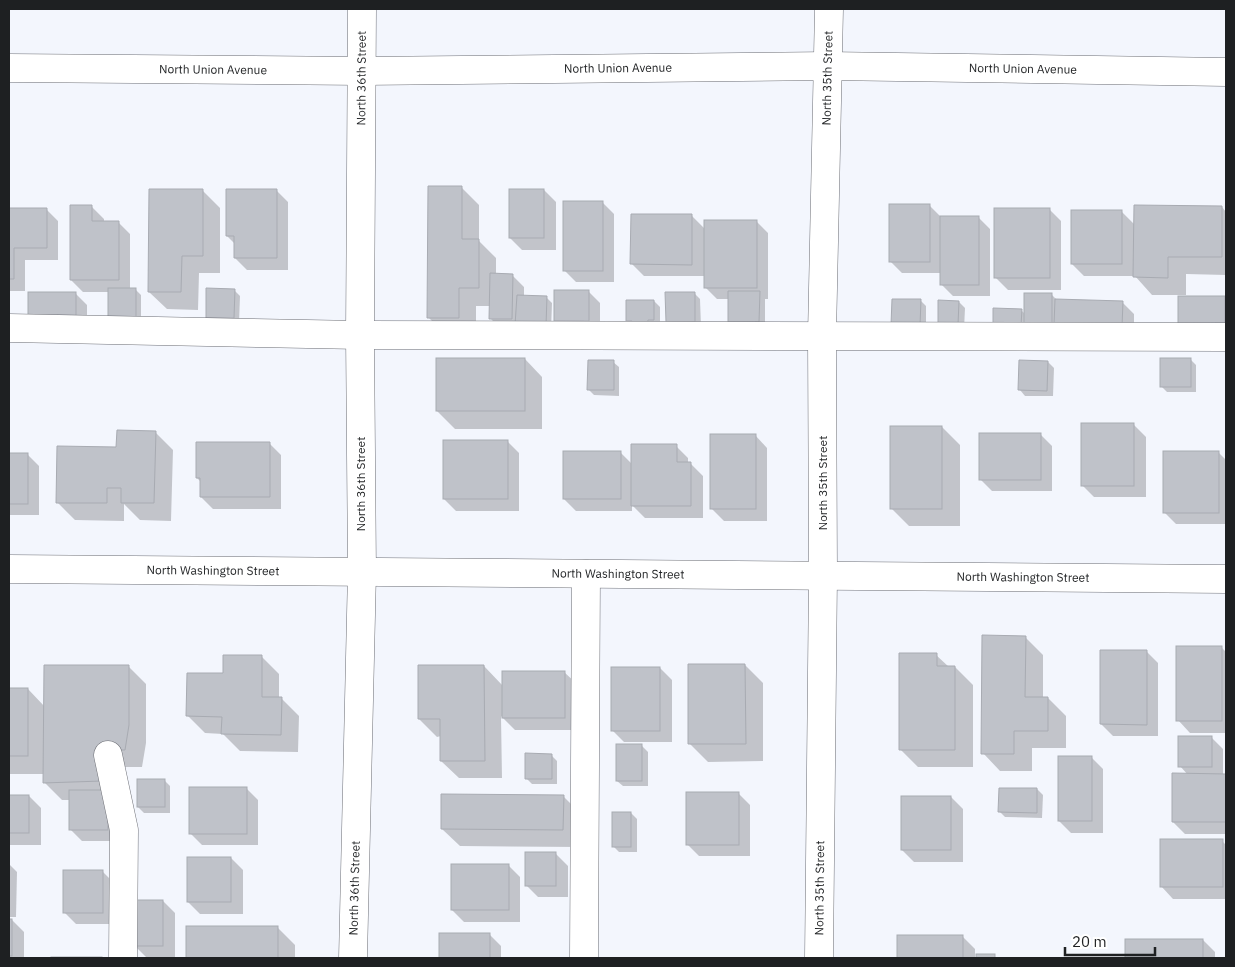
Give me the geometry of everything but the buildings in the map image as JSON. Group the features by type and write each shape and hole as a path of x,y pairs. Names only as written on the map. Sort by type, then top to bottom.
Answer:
{"street":[{"name":"North 36th Street","path":"353,958 362,572 360,335 362,9"},
{"name":"North 35th Street","path":"818,958 824,576 822,335 829,9"},
{"name":"North Union Avenue","path":"9,68 362,71 828,66 1226,72"},
{"path":"9,328 360,335 1226,337"},
{"name":"North Washington Street","path":"9,568 1226,579"},
{"path":"584,958 586,574"},
{"path":"108,755 124,830 123,958"}]}
